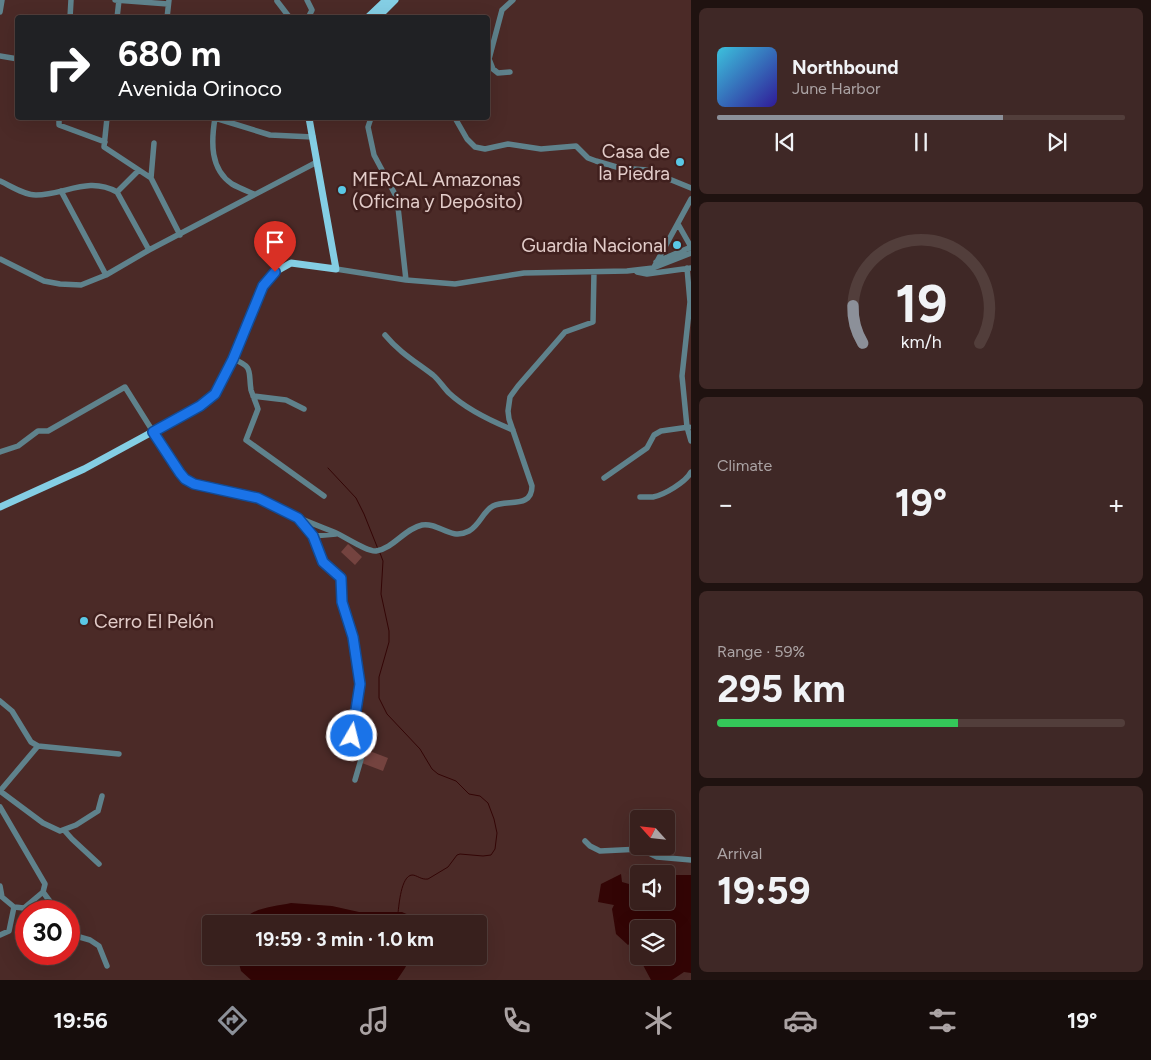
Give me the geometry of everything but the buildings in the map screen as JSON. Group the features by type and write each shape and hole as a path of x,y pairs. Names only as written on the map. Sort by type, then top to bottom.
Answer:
{"main road":[{"path":"370,15 386,0"},
{"path":"379,15 395,0"},
{"path":"0,507 84,469 209,400 219,388 233,359 263,286 275,272 291,263 336,270 309,120"}],"street":[{"path":"0,12 2,0"},
{"path":"70,15 71,0"},
{"path":"117,15 117,0 168,2 167,15"},
{"path":"307,0 312,10 310,15"},
{"path":"490,55 502,10 513,0"},
{"path":"277,1 288,15"},
{"path":"0,56 15,58"},
{"path":"490,62 493,69 498,73 510,72"},
{"path":"60,120 59,125 105,142"},
{"path":"107,120 104,146 138,171 151,178"},
{"path":"215,120 212,138 217,169 232,184 254,194"},
{"path":"221,120 270,136 313,137"},
{"path":"370,120 368,127 374,155 397,198 406,280"},
{"path":"456,120 467,139 475,147 485,149 508,144 541,149 576,146 588,158 596,161 620,168 647,170 691,188"},
{"path":"154,143 151,178 180,235"},
{"path":"0,259 44,281 81,285 106,276 149,250 317,162"},
{"path":"117,192 138,171"},
{"path":"0,180 36,195 93,185 109,188 117,192 149,250"},
{"path":"61,191 106,276"},
{"path":"653,268 691,199"},
{"path":"642,269 691,247 678,224"},
{"path":"336,270 406,280 455,284 524,273 627,271 653,268 691,253"},
{"path":"627,271 647,274 689,268 690,302 682,376 691,441"},
{"path":"0,452 18,446 38,431 48,431 125,387 185,479 194,484 258,498 298,518 338,533 370,550 376,551 399,540 413,528 422,525 429,525 445,532 464,533 471,530 494,506 530,498 532,494 532,486 508,411 510,397 565,332 593,322 594,272"},
{"path":"385,336 393,346 435,377 448,392 463,404 499,425 513,430"},
{"path":"233,359 242,363 251,372 251,390 258,409 246,440 324,496"},
{"path":"254,396 286,400 304,409"},
{"path":"604,478 647,448 654,435 661,431 689,427"},
{"path":"640,497 653,497 675,487 690,476 691,472"},
{"path":"298,518 313,536 323,562 341,578 342,602 353,637 360,684 352,736 362,756 355,780"},
{"path":"313,536 338,533"},
{"path":"0,700 12,711 31,742 38,746 119,754"},
{"path":"38,746 0,791 24,810 53,829 60,831 98,811 102,796"},
{"path":"0,807 45,884 43,892 24,908 14,907 2,897 0,886"},
{"path":"64,830 99,864"},
{"path":"585,841 600,851 641,849 657,857 691,860"},
{"path":"43,892 49,900"},
{"path":"0,935 9,931 14,907"},
{"path":"80,937 90,940 99,946 107,966"}],"shaded area":[{"path":"348,544 362,557 355,565 341,552"},
{"path":"367,750 388,758 383,771 362,763"},
{"path":"621,874 622,882 629,884 630,881 630,910 675,910 675,875 691,875 691,973 684,972 672,980 651,980 643,965 675,965 675,920 630,920 630,944 628,945 616,934 612,909 614,905 598,902 601,884"},
{"path":"291,903 332,906 359,912 402,912 409,915 249,915 270,907"},
{"path":"239,965 406,965 397,980 251,980 241,971"}],"waterway":[{"path":"328,468 356,498 378,549"},
{"path":"380,553 383,561 381,594 389,631 389,642 379,677 379,698 387,714 420,749 432,769 438,774 456,781 469,794 480,796 488,803 497,833 495,849 491,855 460,854 457,855 448,867 428,879 414,875 408,877 401,891 398,913"}],"place":[{"name":"Casa de la Piedra","path":"680,162"},
{"name":"MERCAL Amazonas (Oficina y Depósito)","path":"342,190"},
{"name":"Guardia Nacional","path":"677,245"},
{"name":"Cerro El Pelón","path":"84,621"}],"route":[{"path":"275,272 263,286 233,359 215,394 200,406 153,432 185,479 194,484 258,498 298,518 313,536 323,562 341,578 342,602 353,637 360,684 352,736"}]}
